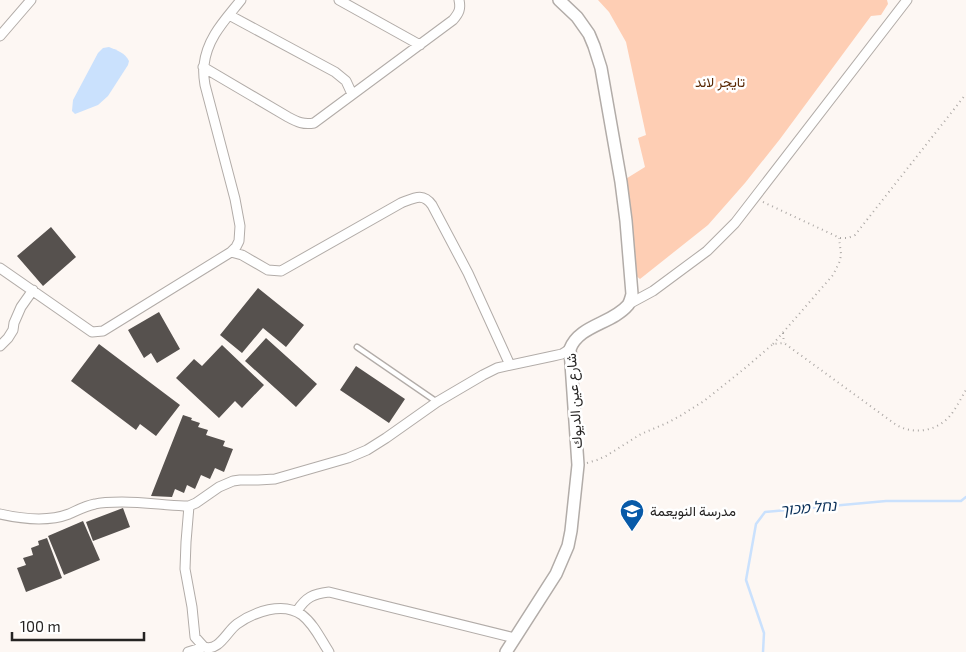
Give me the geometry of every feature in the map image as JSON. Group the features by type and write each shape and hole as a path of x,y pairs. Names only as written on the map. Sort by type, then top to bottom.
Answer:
{"street":[{"path":"0,36 31,0"},
{"path":"0,268 92,332 103,331 231,252 236,247 239,241 240,226 235,199 205,85 203,67 206,53 217,29 242,0"},
{"path":"339,0 420,45"},
{"path":"203,67 288,117 300,123 314,123 453,20 458,14 459,0"},
{"path":"559,0 577,17 589,34 601,68 626,221 632,285 629,304"},
{"path":"629,304 653,290 707,250 735,223 907,0"},
{"path":"229,15 335,72 346,81 352,94"},
{"path":"231,252 242,255 268,270 281,271 402,203 419,196 424,198 430,201 468,273 510,365"},
{"path":"0,346 13,330 21,307 33,290"},
{"name":"شارع عين الديوك","path":"506,652 556,574 572,531 578,465 570,349 576,338 620,312 629,304"},
{"path":"1,516 48,518 69,514 82,507 96,503 109,502 189,506 219,487 233,481 275,479 348,458 367,450 437,402 497,368 562,354 570,349"},
{"path":"189,506 185,568 195,637 204,647 208,649 214,647 224,640 234,626 253,615 264,611 288,608 297,611 309,621 330,652"},
{"path":"297,611 308,598 329,592 515,638"},
{"path":"188,652 204,647"}],"lane":[{"path":"357,346 437,402"}],"path":[{"path":"755,196 764,203 839,237 848,238 855,235 966,94"},
{"path":"578,465 597,460 620,448 640,434 667,424 680,416 704,401 773,344 835,271 841,254 839,237"},
{"path":"783,332 784,343"},
{"path":"773,344 784,343 895,424 909,430 928,430 943,422 966,390"}],"green space":[{"name":"تايجر لاند","path":"598,0 887,0 888,4 881,15 871,16 780,139 708,225 640,279 635,275 624,180 645,167 638,138 646,135 626,42 609,12"}],"water":[{"path":"109,47 125,56 129,61 128,65 108,96 98,105 75,114 72,111 73,100 98,53 103,48"}],"building":[{"path":"51,227 76,257 43,286 17,256"},
{"path":"258,288 304,325 286,347 263,328 242,353 220,335"},
{"path":"159,312 180,349 157,363 151,353 144,358 128,330"},
{"path":"266,338 317,384 296,407 245,361"},
{"path":"99,344 180,405 156,436 140,424 136,430 71,381"},
{"path":"222,345 264,385 242,408 235,401 219,418 176,378 194,359 202,366"},
{"path":"356,366 405,399 389,423 340,390"},
{"path":"183,415 200,423 198,427 208,430 206,435 225,441 223,446 233,449 224,472 215,468 210,479 201,475 195,489 187,485 184,493 175,489 172,497 151,496"},
{"path":"123,508 130,527 93,541 86,522"},
{"path":"83,521 100,560 64,575 48,536"},
{"path":"47,538 62,578 26,592 17,568 26,565 23,558 33,555 31,548 39,545 38,541"}],"waterway":[{"name":"נחל מכוך","path":"763,652 764,633 746,580 756,524 765,512 886,501 961,501 966,497"}],"place":[{"name":"مدرسة النويعمة","path":"632,532"}]}
